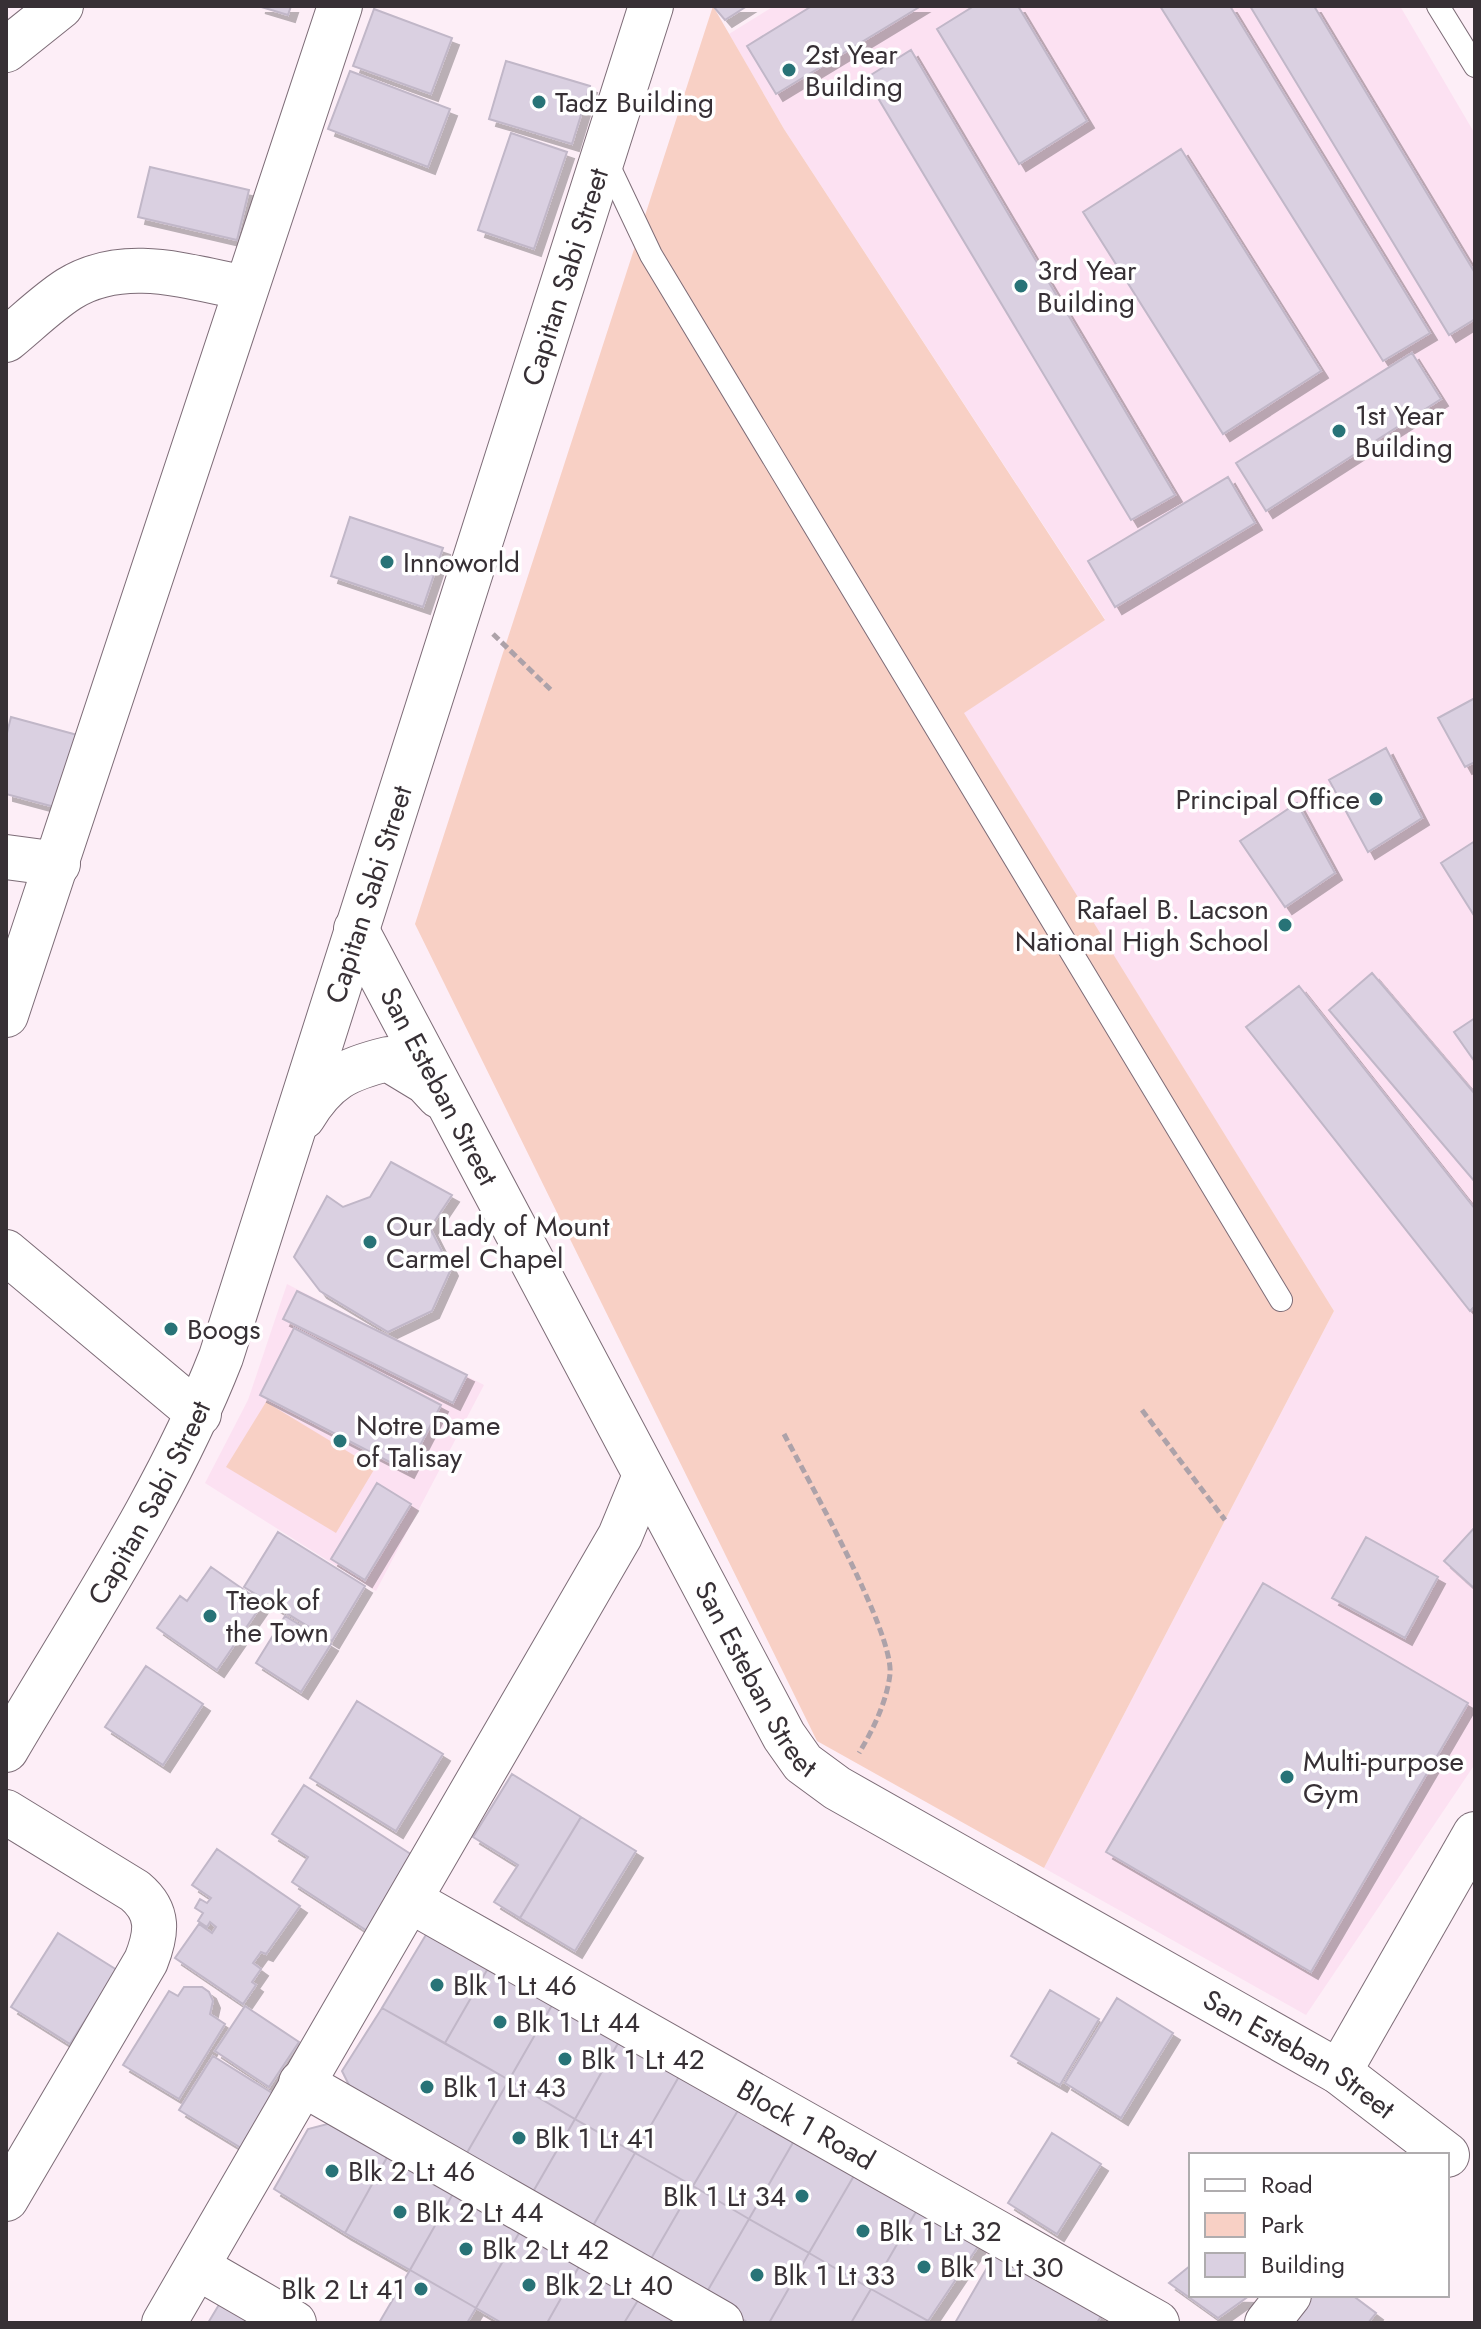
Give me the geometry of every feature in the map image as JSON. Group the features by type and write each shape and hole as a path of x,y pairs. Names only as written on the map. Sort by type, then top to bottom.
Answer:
{"street":[{"path":"6,50 61,6"},
{"path":"6,1015 340,6"},
{"name":"Capitan Sabi Street","path":"6,1750 199,1414 221,1357 651,6"},
{"path":"6,340 71,288 114,270 150,270 246,288"},
{"path":"6,857 58,864"},
{"name":"San Esteban Street","path":"356,929 644,1478 784,1736 803,1763 837,1788 1339,2072 1428,2149"},
{"path":"291,1136 317,1094 328,1085 350,1068 388,1059 426,1082 455,1114"},
{"path":"6,1252 199,1414"},
{"path":"164,2323 620,1536 644,1478"},
{"path":"6,1812 135,1891 148,1902 155,1918 154,1941 146,1961 6,2199"},
{"path":"1339,2072 1475,1834"},
{"name":"Block 1 Road","path":"411,1901 1157,2323"},
{"path":"301,2083 721,2323"},
{"name":"San Esteban Street","path":"1449,2162 1475,2178"},
{"path":"197,2267 294,2323"},
{"path":"1267,2323 1287,2297"}],"lane":[{"path":"1438,6 1475,66"},
{"path":"604,155 651,255 1281,1300"}],"path":[{"path":"461,603 551,690"},
{"path":"1142,1410 1225,1520"},
{"path":"784,1434 839,1539 878,1627 891,1672 874,1728 837,1788"}],"shaded area":[{"name":"Rafael B. Lacson National High School","path":"774,6 1400,6 1475,134 1475,1764 1306,2015 1044,1868 1334,1311 963,713 1105,619 784,129 729,34"},
{"name":"Notre Dame of Talisay","path":"287,1284 484,1385 376,1591 205,1483 248,1400"}],"green space":[{"path":"713,6 784,129 1105,620 964,713 1334,1311 1044,1868 817,1741 415,924"},
{"path":"266,1402 375,1468 336,1533 226,1467"}],"building":[{"path":"258,6 291,6 288,15"},
{"path":"713,6 747,6 725,20"},
{"name":"2st Year Building","path":"812,6 921,6 776,94 747,46"},
{"path":"974,6 1018,6 1087,121 1019,164 937,29"},
{"path":"1160,6 1230,6 1430,333 1383,361"},
{"path":"1250,6 1314,6 1475,273 1475,319 1449,335"},
{"path":"374,9 452,38 431,94 353,66"},
{"name":"3rd Year Building","path":"911,50 1175,495 1131,520 866,78"},
{"name":"Tadz Building","path":"506,61 590,86 572,144 489,119"},
{"path":"350,71 450,109 428,167 328,129"},
{"path":"511,133 567,152 534,249 478,230"},
{"path":"1181,149 1321,371 1223,434 1083,212"},
{"path":"150,167 249,190 237,240 138,217"},
{"name":"1st Year Building","path":"1412,353 1441,399 1266,511 1236,463"},
{"path":"1228,477 1255,523 1115,607 1088,561"},
{"name":"Innoworld","path":"350,517 443,548 423,607 331,576"},
{"path":"1475,698 1475,762 1465,767 1438,718"},
{"path":"11,717 81,736 62,809 6,794 6,737"},
{"name":"Principal Office","path":"1386,748 1422,818 1368,852 1329,780"},
{"path":"1297,803 1335,873 1285,907 1240,841"},
{"path":"1475,841 1475,917 1441,863"},
{"path":"1372,973 1475,1094 1475,1182 1329,1010"},
{"path":"1299,986 1475,1209 1475,1306 1470,1311 1246,1027"},
{"path":"1475,1018 1475,1062 1454,1032"},
{"name":"Our Lady of Mount Carmel Chapel","path":"391,1162 452,1195 430,1228 451,1269 432,1311 388,1332 320,1291 294,1257 327,1196 343,1207 370,1197"},
{"path":"297,1291 467,1375 453,1403 283,1319"},
{"path":"294,1328 441,1405 407,1471 260,1395"},
{"path":"377,1483 411,1504 365,1580 331,1559"},
{"path":"1475,1527 1475,1589 1444,1561"},
{"path":"278,1532 365,1586 332,1641 244,1587"},
{"path":"1366,1537 1438,1577 1405,1638 1332,1598"},
{"name":"Tteok of the Town","path":"211,1567 263,1603 217,1670 157,1628 180,1596 187,1601"},
{"name":"Multi-purpose Gym","path":"1263,1583 1468,1703 1311,1972 1106,1852"},
{"path":"285,1616 331,1644 301,1692 256,1663"},
{"path":"146,1666 203,1704 163,1765 105,1727"},
{"path":"357,1701 443,1754 396,1831 310,1778"},
{"path":"512,1774 581,1817 520,1918 494,1902 518,1865 473,1837"},
{"path":"304,1785 423,1862 375,1936 292,1882 308,1857 272,1834"},
{"path":"581,1817 636,1851 575,1951 520,1918"},
{"path":"217,1849 300,1906 266,1954 261,1952 253,1963 261,1969 252,1982 256,1985 243,2004 175,1958 199,1924 212,1933 216,1927 210,1922 207,1927 198,1921 203,1913 195,1908 200,1899 207,1903 211,1898 192,1885"},
{"name":"Blk 1 Lt 46","path":"430,1928 491,1963 445,2043 382,2008"},
{"path":"58,1933 117,1970 70,2044 11,2007"},
{"name":"Blk 1 Lt 44","path":"491,1963 555,2000 509,2080 445,2043"},
{"path":"184,1987 202,1987 209,1992 213,2001 210,2014 225,2024 179,2099 123,2065 169,1991 178,1996"},
{"path":"1050,1990 1099,2019 1060,2085 1011,2056"},
{"path":"1117,1998 1173,2033 1121,2118 1065,2083"},
{"name":"Blk 1 Lt 42","path":"555,2000 621,2038 575,2119 509,2080"},
{"path":"245,2006 299,2042 269,2087 215,2051"},
{"name":"Blk 1 Lt 43","path":"382,2008 509,2080 464,2158 353,2093 342,2071"},
{"path":"621,2038 681,2073 635,2153 575,2119"},
{"path":"213,2056 280,2098 246,2151 179,2110"},
{"path":"681,2073 740,2107 693,2186 635,2153"},
{"name":"Blk 1 Lt 41","path":"509,2080 575,2119 530,2197 464,2158"},
{"path":"740,2107 795,2139 749,2219 693,2186"},
{"path":"575,2119 635,2153 590,2231 530,2197"},
{"name":"Blk 2 Lt 46","path":"335,2122 390,2152 345,2233 274,2189 308,2129"},
{"path":"1052,2133 1101,2164 1057,2234 1008,2203"},
{"name":"Blk 1 Lt 34","path":"795,2139 855,2174 809,2253 749,2219"},
{"name":"Blk 2 Lt 44","path":"390,2152 455,2190 410,2270 345,2233"},
{"path":"635,2153 693,2186 648,2264 590,2231"},
{"name":"Blk 1 Lt 32","path":"855,2174 917,2210 871,2289 809,2253"},
{"path":"693,2186 749,2219 704,2297 648,2264"},
{"name":"Blk 2 Lt 42","path":"455,2190 522,2228 476,2308 410,2270"},
{"name":"Blk 1 Lt 30","path":"917,2210 979,2245 928,2321 871,2289"},
{"name":"Blk 1 Lt 33","path":"749,2219 809,2253 769,2323 749,2323 704,2297"},
{"name":"Blk 2 Lt 40","path":"522,2228 581,2263 547,2323 502,2323 476,2308"},
{"path":"809,2253 871,2289 851,2323 769,2323"},
{"path":"995,2254 1101,2316 1097,2323 955,2323"},
{"path":"581,2263 640,2297 624,2323 547,2323"},
{"path":"1189,2267 1189,2297 1248,2297 1218,2318 1169,2283"},
{"name":"Blk 2 Lt 41","path":"410,2270 476,2308 467,2323 379,2323"},
{"path":"871,2289 928,2321 927,2323 851,2323"},
{"path":"640,2297 686,2323 624,2323"},
{"path":"1307,2297 1355,2297 1376,2313 1368,2323 1287,2323"},
{"path":"223,2298 267,2323 208,2323"}],"place":[{"name":"2st Year Building","path":"789,70"},
{"name":"Tadz Building","path":"539,102"},
{"name":"3rd Year Building","path":"1021,286"},
{"name":"1st Year Building","path":"1339,431"},
{"name":"Innoworld","path":"387,562"},
{"name":"Principal Office","path":"1376,799"},
{"name":"Rafael B. Lacson National High School","path":"1285,925"},
{"name":"Our Lady of Mount Carmel Chapel","path":"370,1242"},
{"name":"Boogs","path":"171,1329"},
{"name":"Notre Dame of Talisay","path":"340,1441"},
{"name":"Tteok of the Town","path":"210,1616"},
{"name":"Multi-purpose Gym","path":"1287,1777"},
{"name":"Blk 1 Lt 46","path":"437,1985"},
{"name":"Blk 1 Lt 44","path":"500,2022"},
{"name":"Blk 1 Lt 42","path":"565,2059"},
{"name":"Blk 1 Lt 43","path":"427,2087"},
{"name":"Blk 1 Lt 41","path":"519,2138"},
{"name":"Blk 2 Lt 46","path":"332,2171"},
{"name":"Blk 1 Lt 34","path":"802,2196"},
{"name":"Blk 2 Lt 44","path":"400,2212"},
{"name":"Blk 1 Lt 32","path":"863,2231"},
{"name":"Blk 2 Lt 42","path":"466,2249"},
{"name":"Blk 1 Lt 30","path":"924,2267"},
{"name":"Blk 1 Lt 33","path":"757,2275"},
{"name":"Blk 2 Lt 40","path":"529,2285"},
{"name":"Blk 2 Lt 41","path":"421,2289"}]}
